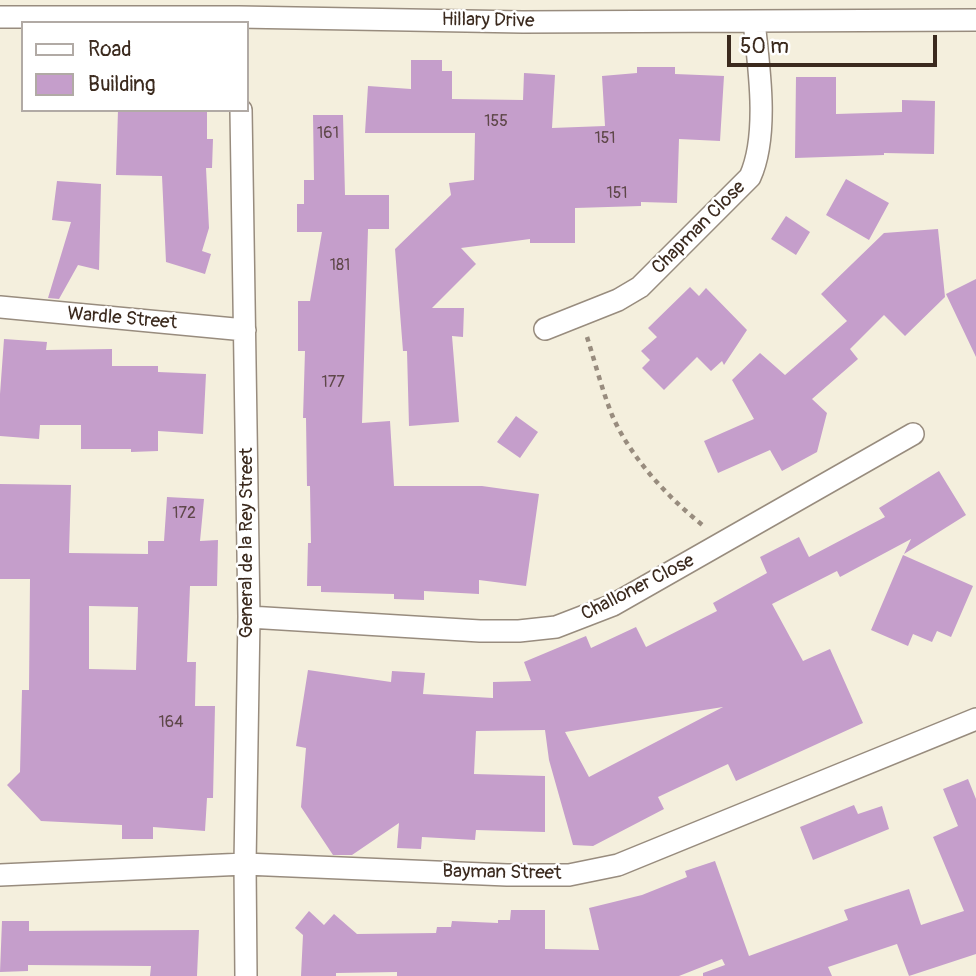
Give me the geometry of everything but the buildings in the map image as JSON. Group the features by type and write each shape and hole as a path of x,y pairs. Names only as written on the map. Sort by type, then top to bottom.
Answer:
{"street":[{"name":"Hillary Drive","path":"0,17 239,13 523,22 976,20"},
{"name":"Chapman Close","path":"545,329 618,300 640,287 750,177 761,145 759,63 754,22"},
{"name":"General de la Rey Street","path":"241,112 248,617 244,864 246,976"},
{"name":"Wardle Street","path":"0,307 245,330"},
{"name":"Challoner Close","path":"248,617 480,631 556,627 613,605 913,434"},
{"name":"Bayman Street","path":"0,875 244,864 506,875 569,875 618,864 976,719"}],"path":[{"path":"580,316 612,414 625,438 668,495 725,542"}]}
